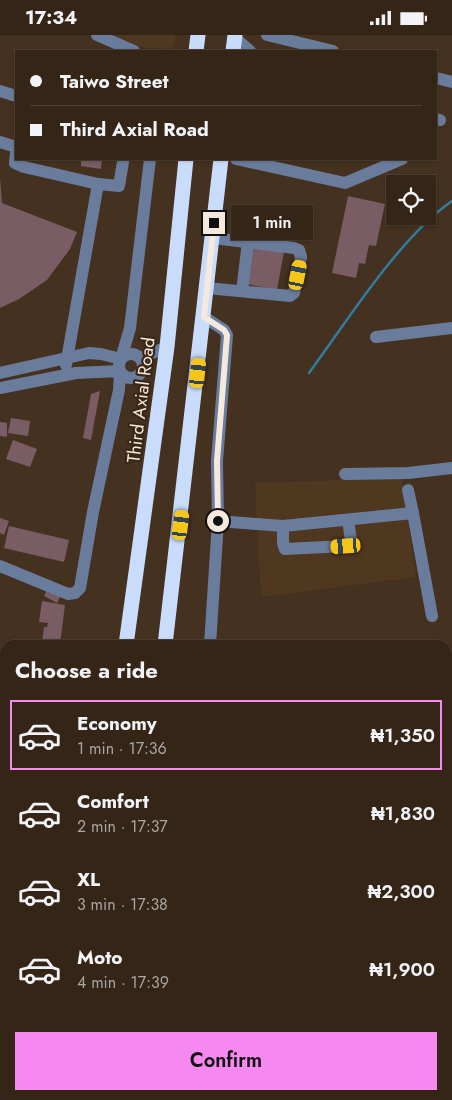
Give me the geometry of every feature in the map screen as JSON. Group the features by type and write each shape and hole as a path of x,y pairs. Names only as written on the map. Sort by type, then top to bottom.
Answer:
{"highway":[{"path":"196,50 198,35"},
{"name":"Third Axial Road","path":"127,640 167,347 186,160"},
{"path":"166,640 221,160"}],"street":[{"path":"97,35 132,50"},
{"path":"266,35 329,50"},
{"path":"234,41 248,50"},
{"path":"437,78 452,82"},
{"path":"0,91 15,96"},
{"path":"0,143 15,147"},
{"path":"15,160 15,163 24,167 98,184 119,186 123,162"},
{"path":"0,566 68,595 75,593 80,587 93,512 124,369 150,160"},
{"path":"240,160 344,183 400,160"},
{"path":"65,375 66,359 98,184"},
{"path":"207,288 290,296 294,293 301,257 300,250 294,247 212,238"},
{"path":"242,291 248,242"},
{"path":"204,317 224,330 227,335 217,461 218,521 210,640"},
{"path":"0,373 89,353 101,354 136,377 139,361 130,327"},
{"path":"376,337 452,328"},
{"path":"139,361 167,347"},
{"path":"124,369 126,355 163,376"},
{"path":"0,388 65,375 124,369"},
{"path":"345,474 408,473 452,468"},
{"path":"408,490 432,616"},
{"path":"218,521 283,525 412,513"},
{"path":"283,525 285,549 346,546 351,541 348,520"}],"shaded area":[{"path":"106,35 176,35 172,49 146,48"},
{"path":"402,478 416,577 261,597 255,483"}],"building":[{"path":"81,160 102,160 101,169 81,166"},
{"path":"0,178 2,203 77,232 70,249 47,280 19,299 0,308"},
{"path":"348,196 385,204 376,246 369,245 365,264 359,263 356,278 332,273"},
{"path":"253,246 284,252 277,290 246,284"},
{"path":"100,391 91,440 83,438 91,394"},
{"path":"11,418 30,421 28,436 8,433"},
{"path":"0,422 7,423 7,437 0,436"},
{"path":"13,440 37,449 30,467 6,459"},
{"path":"0,518 9,521 4,535 0,533"},
{"path":"9,526 69,540 64,562 4,548"},
{"path":"47,590 60,597 57,603 44,596"},
{"path":"42,601 65,605 61,640 42,640 44,627 47,627 48,623 39,622"}],"waterway":[{"path":"309,373 357,305 394,258 432,217 452,201"}],"route":[{"path":"214,223 204,317 224,330 227,335 217,461 216,492 218,521"}]}
